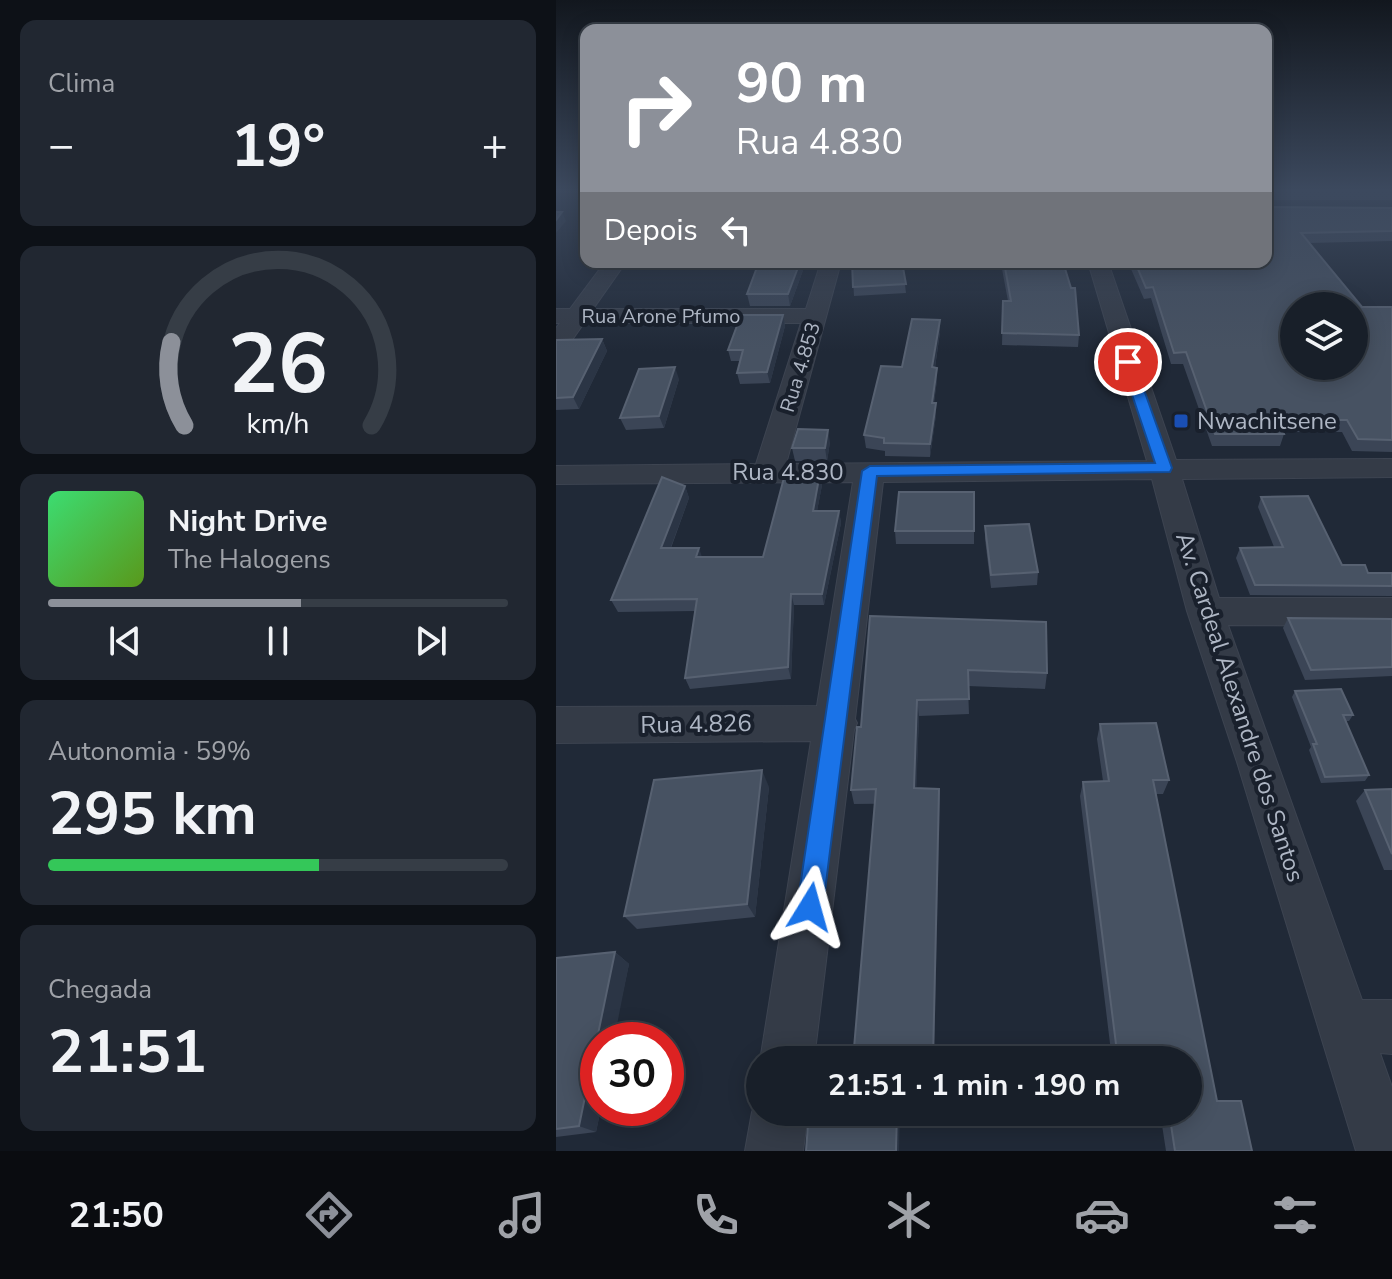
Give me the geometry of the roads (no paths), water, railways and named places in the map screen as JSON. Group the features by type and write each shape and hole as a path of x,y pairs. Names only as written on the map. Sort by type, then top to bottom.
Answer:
{"street":[{"path":"556,345 566,316 610,268"},
{"name":"Rua 4.853","path":"769,471 829,268"},
{"name":"Av. Cardeal Alexandre dos Santos","path":"1100,268 1164,468 1205,611 1258,762 1368,1026 1385,1151"},
{"name":"Rua Arone Pfumo","path":"566,316 815,316"},
{"name":"Rua 4.830","path":"556,475 1392,468"},
{"path":"789,1046 837,723 870,471"},
{"path":"1205,611 1392,612"},
{"name":"Rua 4.826","path":"556,725 837,723"},
{"path":"774,1151 778,1126"}],"place":[{"name":"Nwachitsene","path":"1181,421"}]}
